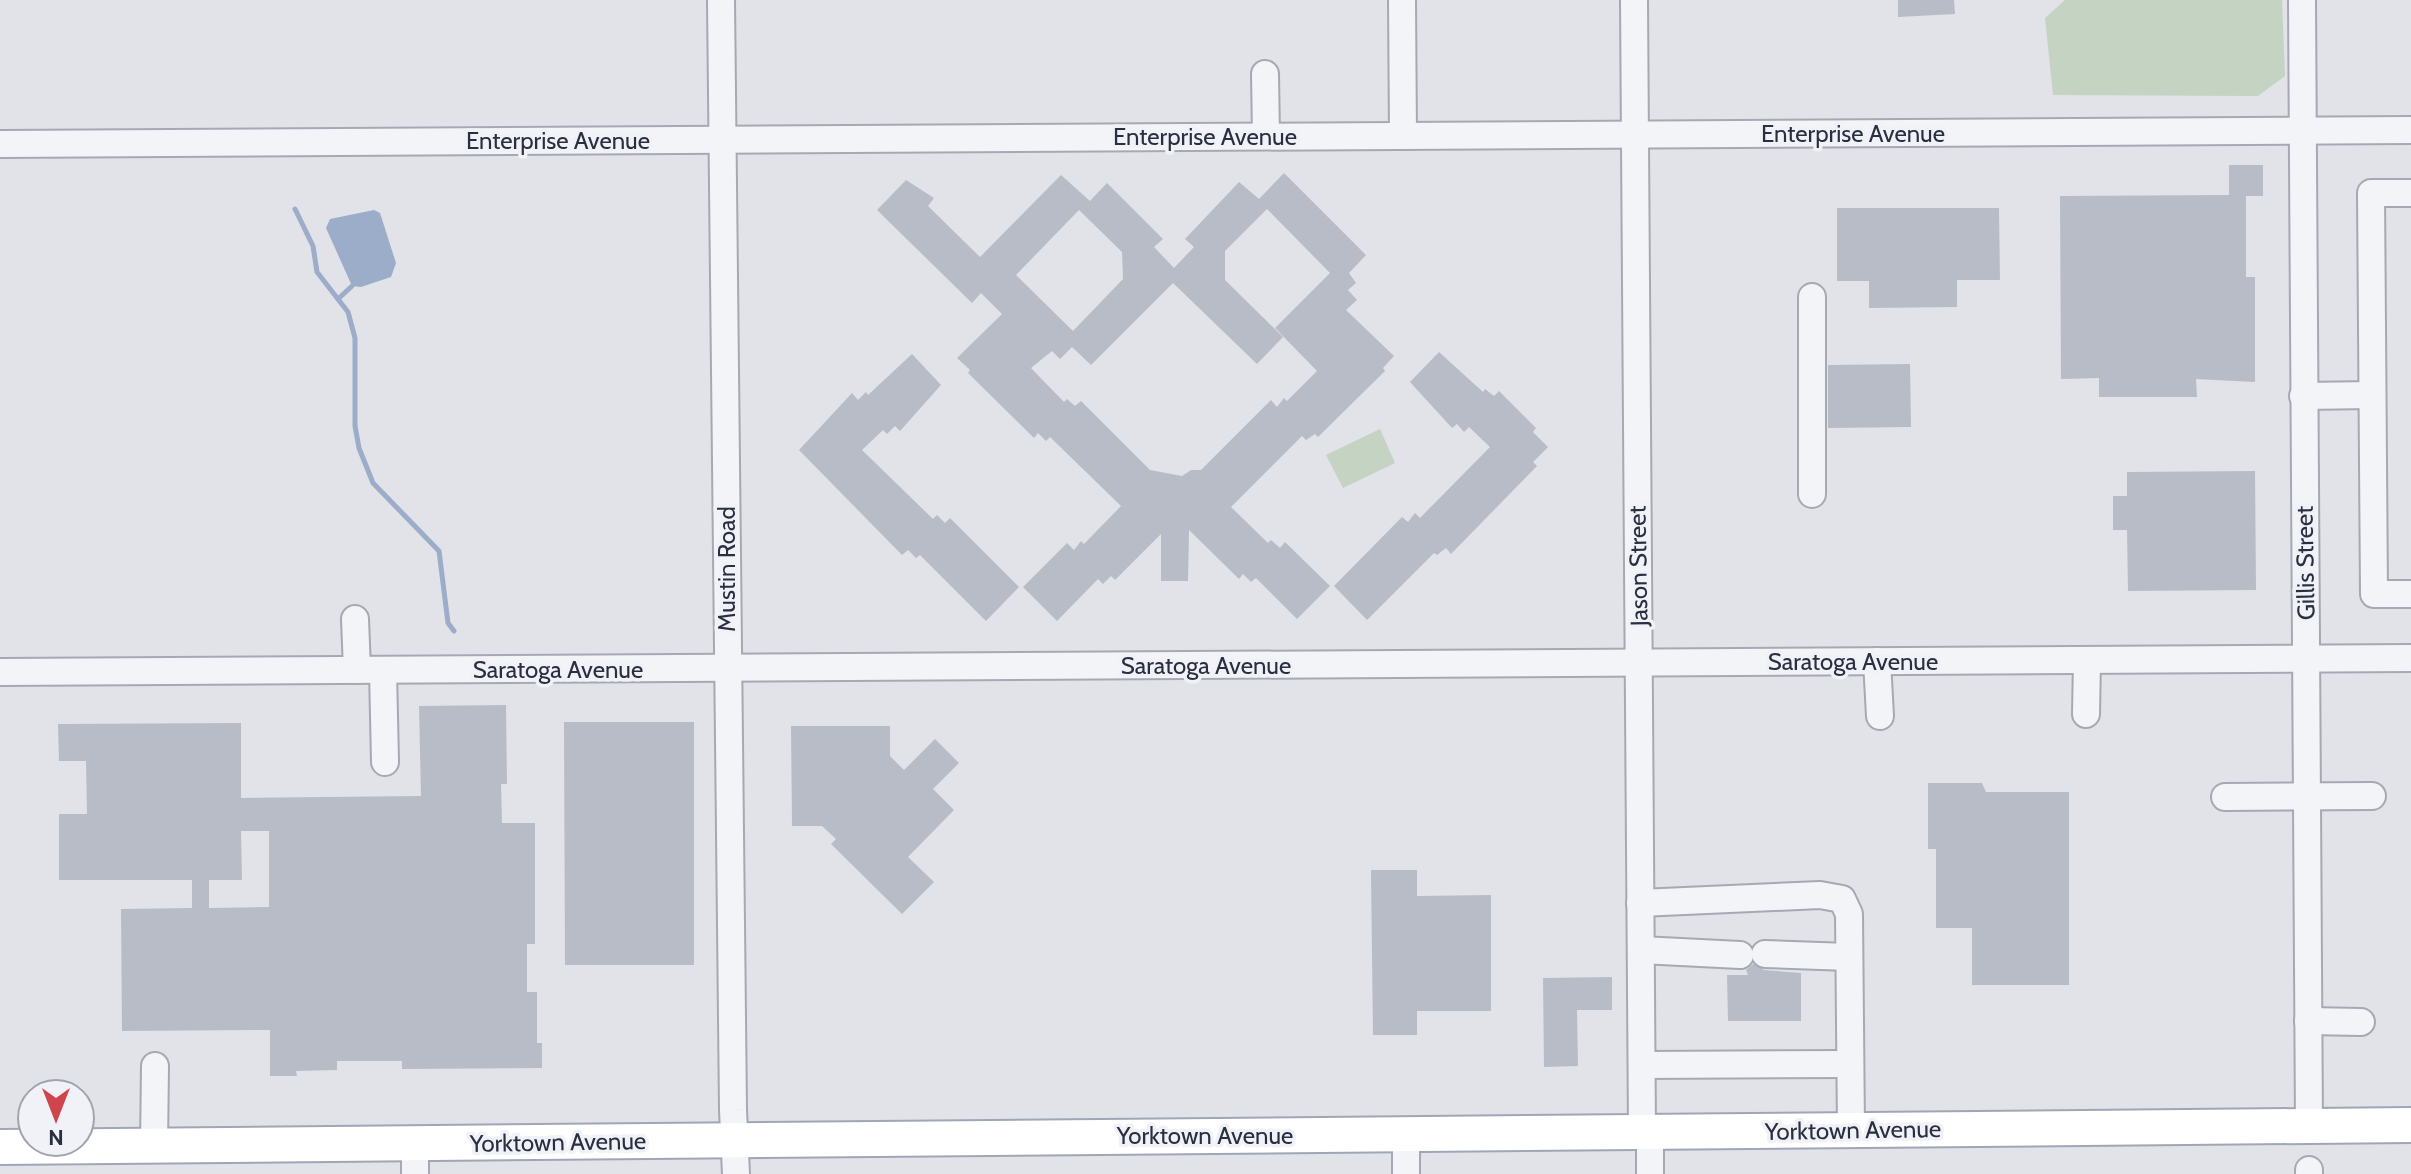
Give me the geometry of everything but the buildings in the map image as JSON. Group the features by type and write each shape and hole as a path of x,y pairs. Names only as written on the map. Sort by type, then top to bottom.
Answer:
{"main road":[{"name":"Yorktown Avenue","path":"0,1147 154,1146 415,1159 735,1138 2411,1125"}],"street":[{"name":"Mustin Road","path":"721,0 727,668 736,1174"},
{"path":"1402,0 1403,135"},
{"name":"Jason Street","path":"1634,0 1642,1065 1650,1174"},
{"name":"Gillis Street","path":"2302,0 2309,1125"},
{"path":"1265,74 1266,136"},
{"name":"Enterprise Avenue","path":"0,144 2411,130"},
{"path":"2411,193 2371,193 2374,594 2411,594"},
{"path":"1812,297 1812,494"},
{"path":"2303,396 2372,395"},
{"path":"355,619 357,670"},
{"name":"Saratoga Avenue","path":"0,672 2411,658"},
{"path":"2086,714 2087,660"},
{"path":"1877,661 1880,716"},
{"path":"383,670 385,762"},
{"path":"2225,797 2372,796"},
{"path":"1640,903 1820,895 1842,899 1849,914 1851,1130"},
{"path":"1641,950 1849,957"},
{"path":"2308,1021 2361,1022"},
{"path":"1642,1065 1849,1064"},
{"path":"154,1146 155,1066"},
{"path":"1406,1133 1406,1174"}],"green space":[{"path":"2065,0 2282,0 2285,76 2258,96 2053,95 2045,18"},
{"path":"1380,429 1395,463 1343,488 1326,455"}],"water":[{"path":"374,210 380,213 396,263 391,277 361,287 352,286 326,228 330,219"}],"waterway":[{"path":"295,209 313,246 317,272 348,312 355,338 355,426 359,448 373,483 439,551 448,623 454,631"},
{"path":"338,299 352,286"}]}
